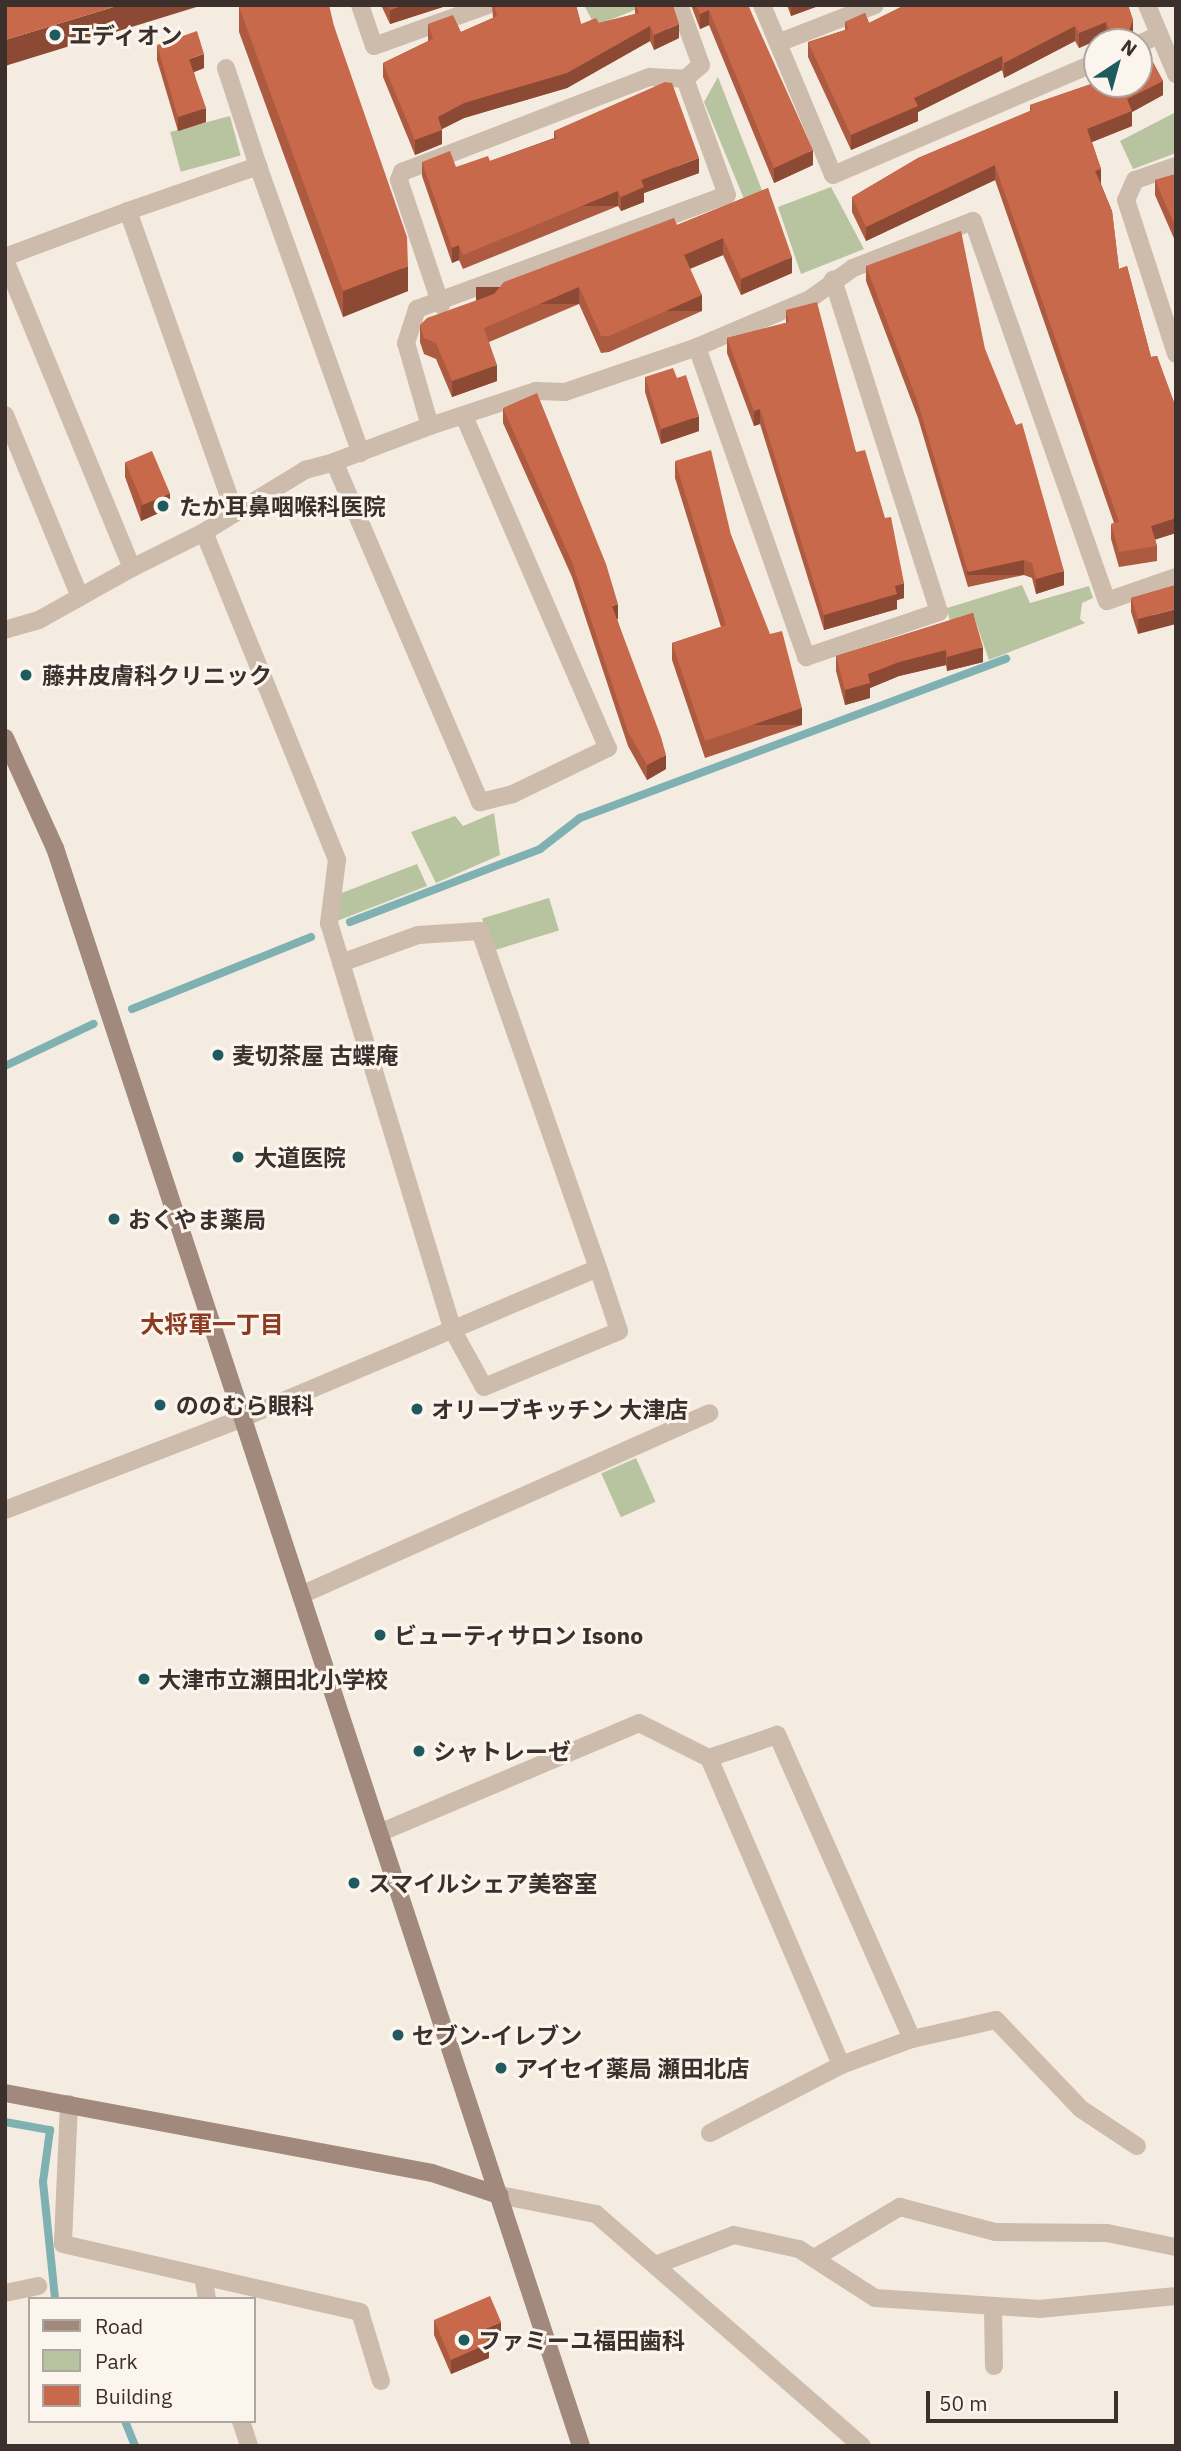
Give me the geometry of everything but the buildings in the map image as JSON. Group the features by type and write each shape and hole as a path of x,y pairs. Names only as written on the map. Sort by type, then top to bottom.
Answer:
{"street":[{"path":"360,5 374,46 488,5"},
{"path":"441,305 398,180 402,172 650,77 685,79 701,65 679,5"},
{"path":"762,5 833,175 1083,68"},
{"path":"778,43 875,5"},
{"path":"1147,5 1176,75"},
{"path":"1153,38 1160,35"},
{"path":"226,68 258,166 361,453"},
{"path":"430,426 406,343 417,309 441,305 727,195 685,79"},
{"path":"132,568 5,258 128,211 258,166"},
{"path":"1176,166 1135,180 1126,200 1176,354"},
{"path":"128,211 235,513"},
{"path":"5,631 80,597 204,532 305,470 536,391 565,392 697,348 810,299 833,279 973,221 1107,601 1176,577"},
{"path":"697,348 806,657 939,612 833,279"},
{"path":"5,415 80,597"},
{"path":"334,462 480,802 513,794 608,748 464,416"},
{"path":"204,532 337,860 329,923 341,963 452,1329 484,1387 619,1331 480,931 418,935 341,963"},
{"path":"5,738 55,848 581,2446"},
{"path":"5,1510 243,1418 598,1268"},
{"path":"301,1595 709,1413"},
{"path":"379,1833 639,1723 709,1758 841,2065"},
{"path":"709,1758 777,1735 912,2039"},
{"path":"710,2133 841,2065 912,2039 996,2020 1081,2109 1137,2146"},
{"path":"5,2093 432,2174 499,2196 596,2214 657,2264 862,2446"},
{"path":"69,2104 63,2244 360,2312 381,2381"},
{"path":"816,2257 900,2207 995,2232 1107,2233 1176,2247"},
{"path":"657,2264 734,2235 816,2257 875,2298 993,2308 1176,2296"},
{"path":"203,2276 207,2297"},
{"path":"5,2293 38,2286"},
{"path":"993,2308 994,2366"},
{"path":"242,2423 249,2446"}],"green space":[{"path":"584,5 647,5 595,26"},
{"path":"718,77 763,193 744,199 704,102"},
{"path":"1176,112 1176,153 1133,169 1120,141"},
{"path":"230,116 241,156 181,172 170,132"},
{"path":"831,187 864,249 801,274 778,207"},
{"path":"1022,585 1030,603 1089,586 1093,598 1082,603 1080,619 1085,623 989,660 974,617 950,622 947,608"},
{"path":"494,813 500,855 436,883 411,832 455,816 463,826"},
{"path":"417,864 427,886 337,921 339,894"},
{"path":"549,898 559,931 492,951 482,918"},
{"path":"636,1458 656,1502 621,1517 601,1473"}],"waterway":[{"path":"350,922 540,849 580,818 1006,659"},
{"path":"132,1009 311,937"},
{"path":"5,1066 93,1024"},
{"path":"5,2122 50,2130 43,2182 55,2297"},
{"path":"126,2423 135,2446"}],"place":[{"name":"エディオン","path":"55,35"},
{"name":"たか耳鼻咽喉科医院","path":"163,506"},
{"name":"藤井皮膚科クリニック","path":"26,675"},
{"name":"麦切茶屋 古蝶庵","path":"218,1055"},
{"name":"大道医院","path":"238,1157"},
{"name":"おくやま薬局","path":"114,1219"},
{"name":"ののむら眼科","path":"160,1405"},
{"name":"オリーブキッチン 大津店","path":"417,1409"},
{"name":"ビューティサロン Isono","path":"380,1635"},
{"name":"大津市立瀬田北小学校","path":"144,1679"},
{"name":"シャトレーゼ","path":"419,1751"},
{"name":"スマイルシェア美容室","path":"354,1883"},
{"name":"セブン-イレブン","path":"398,2035"},
{"name":"アイセイ薬局 瀬田北店","path":"501,2068"},
{"name":"ファミーユ福田歯科","path":"464,2340"}],"district":[{"name":"大将軍一丁目","path":"212,1325"}]}
